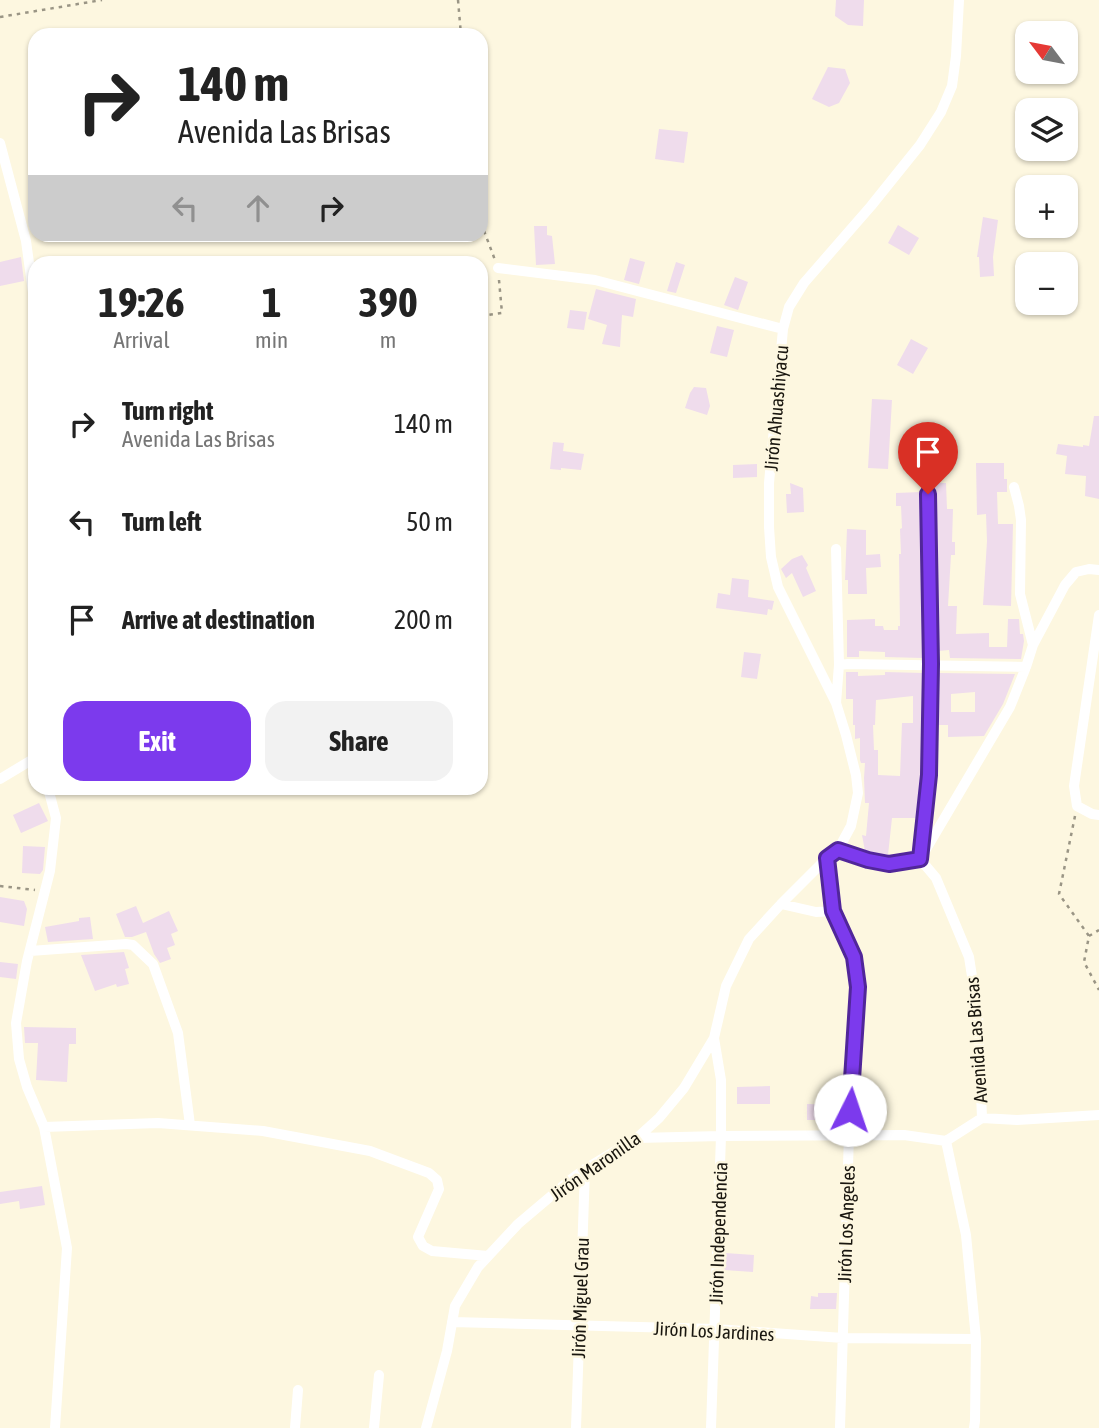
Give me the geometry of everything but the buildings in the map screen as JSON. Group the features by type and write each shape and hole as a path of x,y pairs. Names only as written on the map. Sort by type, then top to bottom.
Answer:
{"street":[{"name":"Jirón Ahuashiyacu","path":"838,850 851,826 858,793 856,775 836,703 778,587 771,557 769,483 783,329 789,307 804,283 904,165 941,112 952,86 959,0"},
{"path":"0,143 28,256"},
{"path":"498,268 595,280 783,329"},
{"path":"1014,487 1021,520 1020,594 1033,645"},
{"path":"920,859 929,775 931,664 928,494"},
{"path":"836,550 839,666 836,703"},
{"path":"920,859 1010,707 1033,645 1065,585 1076,572 1099,570"},
{"path":"1099,615 1074,786 1077,806 1099,815"},
{"path":"839,666 931,664 1026,667"},
{"path":"0,779 28,762"},
{"path":"50,795 56,818 50,871 16,1023 19,1059 27,1087 44,1127 66,1248 55,1428"},
{"path":"838,850 889,864 920,859"},
{"name":"Jirón Maronilla","path":"426,1428 447,1351 455,1306 478,1267 518,1224 585,1169 637,1138 659,1118 684,1088 714,1038 726,986 749,939 827,858 838,850"},
{"name":"Jirón Los Angeles","path":"827,858 833,911 854,957 858,987 849,1135 840,1428"},
{"name":"Avenida Las Brisas","path":"920,859 936,878 969,957 978,1015 982,1118 946,1141"},
{"path":"781,904 816,912 833,911"},
{"path":"30,951 133,945 153,964 178,1033 190,1125"},
{"name":"Jirón Independencia","path":"711,1428 721,1136 721,1080 714,1038"},
{"path":"982,1118 1017,1120 1099,1115"},
{"path":"44,1127 158,1123 190,1125 262,1131 370,1151 429,1173 437,1180 439,1189 418,1237 423,1246 432,1251 488,1256"},
{"path":"637,1138 904,1135 946,1141 966,1235 976,1339 974,1425"},
{"name":"Jirón Miguel Grau","path":"576,1428 585,1169"},
{"name":"Jirón Los Jardines","path":"452,1322 715,1329 843,1338 976,1339"},
{"path":"374,1428 379,1375"},
{"path":"295,1428 298,1390"}],"path":[{"path":"0,17 102,0"},
{"path":"458,0 460,28"},
{"path":"1077,806 1059,894 1089,936 1084,962 1099,990"},
{"path":"0,886 45,891"},
{"path":"1089,936 1099,930"}],"route":[{"path":"850,1110 858,987 854,957 833,911 827,858 838,850 889,864 920,859 929,775 931,664 928,494"}]}
